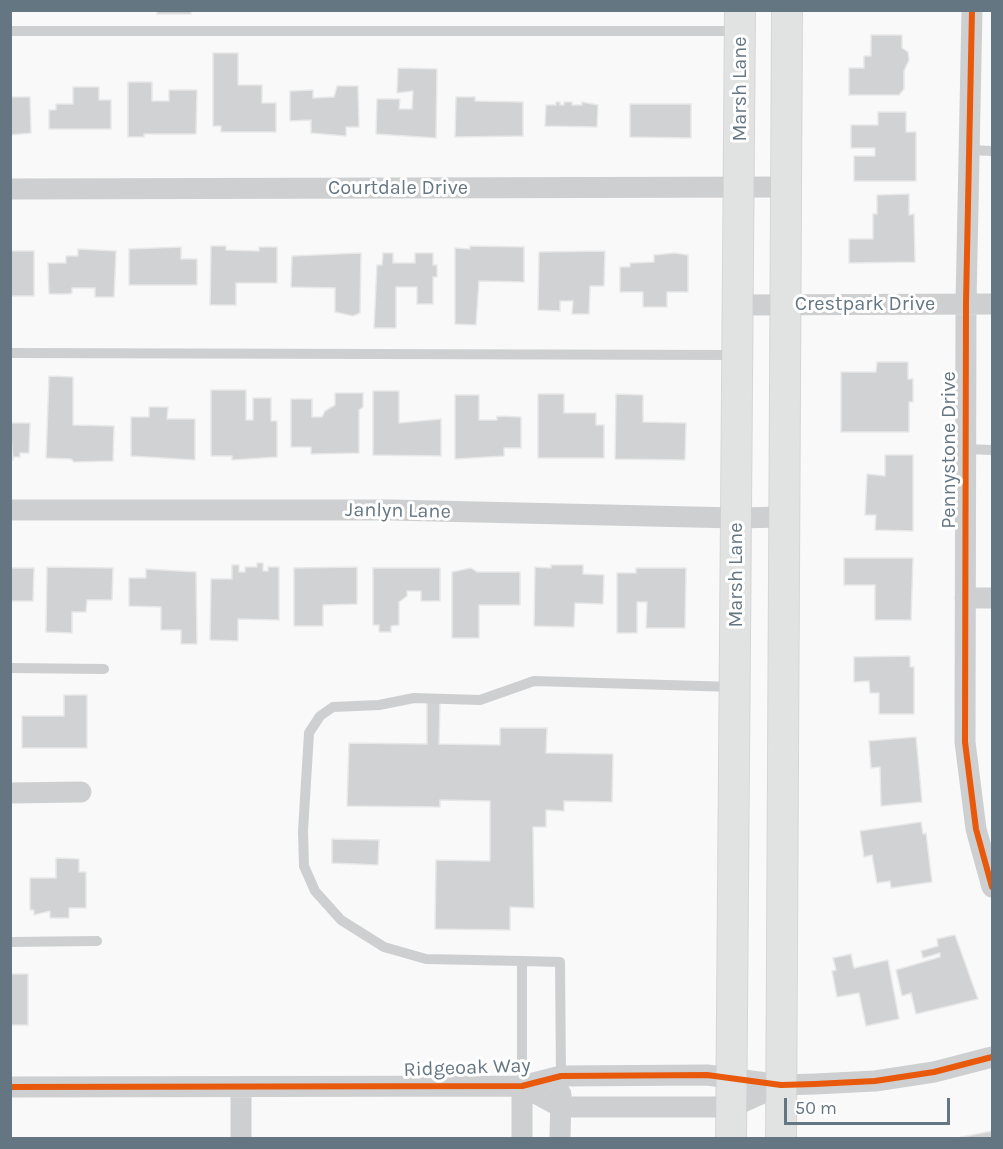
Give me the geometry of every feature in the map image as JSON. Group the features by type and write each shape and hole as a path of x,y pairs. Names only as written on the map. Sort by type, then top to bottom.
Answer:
{"main road":[{"path":"740,21 787,21 781,1138"},
{"name":"Marsh Lane","path":"731,1138 740,21"},
{"path":"735,687 783,687"}],"street":[{"name":"Pennystone Drive","path":"972,10 965,449 967,762 976,829 993,887"},
{"name":"Courtdale Drive","path":"10,189 786,187"},
{"name":"Crestpark Drive","path":"738,305 993,303"},
{"name":"Janlyn Lane","path":"10,510 391,510 736,518 784,517"},
{"path":"965,598 993,598"},
{"path":"10,793 81,792"},
{"name":"Ridgeoak Way","path":"522,1086 561,1107 732,1093 781,1085 874,1081 934,1072 993,1057"},
{"path":"560,1138 561,1076"},
{"name":"Ridgeoak Way","path":"10,1087 522,1086 561,1076 707,1076 732,1093"},
{"path":"522,1086 522,1138"},
{"path":"241,1088 241,1138"}],"lane":[{"path":"10,31 740,21"},
{"path":"971,150 993,151"},
{"path":"10,353 738,356"},
{"path":"965,449 993,450"},
{"path":"10,668 104,669"},
{"path":"561,1076 560,962 426,959 384,947 341,920 315,891 304,866 303,831 309,733 320,716 333,706 379,705 414,698 480,700 534,681 735,687"},
{"path":"10,942 97,941"},
{"path":"522,961 522,1086"}],"building":[{"path":"157,10 191,10 191,14 157,14"},
{"path":"871,35 902,35 902,48 908,52 909,60 904,71 904,89 899,95 849,95 849,68 864,68 864,56 871,56"},
{"path":"213,53 238,53 238,85 262,85 262,103 276,103 276,132 221,132 221,126 213,126"},
{"path":"398,68 437,69 436,138 376,134 377,99 400,99 399,109 412,109 413,91 397,93"},
{"path":"128,82 152,82 152,101 169,101 169,90 197,90 196,134 144,134 144,137 128,137"},
{"path":"337,86 358,86 359,127 346,127 346,136 311,133 311,120 290,121 290,91 313,90 313,98 334,97"},
{"path":"73,87 99,87 99,100 111,100 111,129 49,129 49,110 56,110 56,104 73,104"},
{"path":"10,97 30,97 31,133 10,135"},
{"path":"456,97 475,97 475,101 523,102 523,136 455,137"},
{"path":"556,102 560,102 560,105 564,105 564,102 572,102 572,105 582,105 582,102 598,105 597,127 545,126 546,105 556,105"},
{"path":"630,104 691,104 691,138 630,137"},
{"path":"878,112 906,112 906,132 916,132 916,181 854,181 854,156 875,156 875,148 851,148 851,125 878,125"},
{"path":"909,194 909,215 914,214 915,262 849,263 849,239 873,239 873,214 877,214 877,195"},
{"path":"211,246 226,246 226,250 259,251 259,247 277,247 277,283 236,283 236,305 210,305"},
{"path":"470,246 524,247 524,282 479,281 476,325 455,324 455,248 470,249"},
{"path":"181,247 181,259 197,259 197,285 129,285 129,249"},
{"path":"78,249 116,251 114,297 95,297 95,288 72,288 72,293 69,294 49,294 48,263 66,263 66,256 78,256"},
{"path":"10,251 34,251 34,296 10,296"},
{"path":"605,251 604,286 590,286 589,314 572,314 573,301 560,301 560,311 538,310 539,252"},
{"path":"361,253 360,313 353,316 335,312 335,288 291,287 292,256"},
{"path":"383,253 393,253 393,263 415,263 415,253 433,253 433,265 437,265 437,277 433,277 433,304 417,304 417,287 396,287 396,328 374,328 377,265 382,265"},
{"path":"675,253 688,255 688,292 667,292 667,307 643,307 643,292 620,292 620,267 630,267 630,263 654,262 654,255"},
{"path":"877,362 908,362 908,379 913,379 913,402 909,402 909,432 841,432 841,372 876,372"},
{"path":"49,376 73,377 73,425 114,426 113,461 74,462 71,459 46,458"},
{"path":"211,390 246,390 246,420 253,420 253,398 271,398 271,421 277,421 277,457 232,460 232,456 211,456"},
{"path":"373,391 399,391 399,423 441,419 441,456 373,455"},
{"path":"335,393 363,393 363,407 359,410 359,453 311,454 311,447 291,447 291,399 312,399 312,417 322,417 325,411 335,405"},
{"path":"538,394 564,394 564,413 596,413 596,425 604,425 604,458 538,458"},
{"path":"616,394 643,395 643,422 686,423 685,460 615,459"},
{"path":"455,395 479,395 479,420 497,420 497,416 521,417 521,448 504,448 504,456 455,459"},
{"path":"149,407 168,407 167,419 195,419 195,460 131,456 131,417 149,417"},
{"path":"10,423 30,423 29,453 20,453 20,457 13,457 13,460"},
{"path":"885,455 913,455 913,531 875,530 876,515 865,515 867,474 885,476"},
{"path":"844,558 913,558 911,620 875,620 875,585 844,585"},
{"path":"257,563 263,563 263,571 268,571 268,567 279,567 279,620 238,619 238,641 210,640 211,579 232,579 232,565 239,565 239,572 245,572 245,567 257,567"},
{"path":"551,565 583,565 583,574 604,575 603,604 575,603 574,627 534,626 535,567 551,568"},
{"path":"47,567 113,568 112,600 87,600 86,612 72,612 72,633 46,632"},
{"path":"357,567 357,604 323,605 323,626 294,626 294,568"},
{"path":"10,568 34,568 33,601 10,601"},
{"path":"373,568 440,568 440,601 421,601 421,591 407,591 407,596 399,602 399,625 391,626 391,632 379,632 379,625 373,625"},
{"path":"471,568 477,572 520,572 520,605 479,605 479,638 452,638 452,572"},
{"path":"636,568 686,568 685,628 646,628 647,602 637,602 637,633 617,633 617,573 636,573"},
{"path":"146,569 196,572 197,644 181,644 181,630 161,630 161,607 129,606 129,578 146,578"},
{"path":"910,656 910,667 914,667 914,714 879,714 879,693 870,693 869,681 854,682 854,657"},
{"path":"64,695 87,695 87,748 22,748 22,716 64,716"},
{"path":"427,702 440,702 439,744 500,745 500,728 547,728 546,753 613,754 612,802 564,801 564,811 546,810 546,827 533,827 534,908 510,907 510,930 435,929 436,860 490,861 490,801 440,800 440,807 347,806 349,743 427,744"},
{"path":"916,737 922,802 881,806 880,767 871,768 869,741"},
{"path":"921,822 923,834 926,833 932,882 891,888 890,881 877,883 872,855 864,857 860,831"},
{"path":"332,839 379,840 378,865 332,863"},
{"path":"56,858 79,859 79,872 86,872 86,908 69,908 69,918 50,918 50,911 34,915 34,910 30,910 30,878 56,878"},
{"path":"955,935 978,999 916,1014 911,993 902,996 896,970 940,957 940,953 923,958 921,951 938,946 937,939"},
{"path":"851,954 854,968 888,960 899,1019 866,1026 859,993 837,997 832,971 836,970 833,958"},
{"path":"10,974 28,974 28,1025 10,1025"},
{"path":"992,1131 992,1138 957,1138"}],"cycle path":[{"path":"972,10 966,303 965,742 976,829 992,887"},
{"path":"10,1087 522,1086 561,1076 707,1075 781,1085 815,1084 875,1081 934,1072 992,1057"}]}
